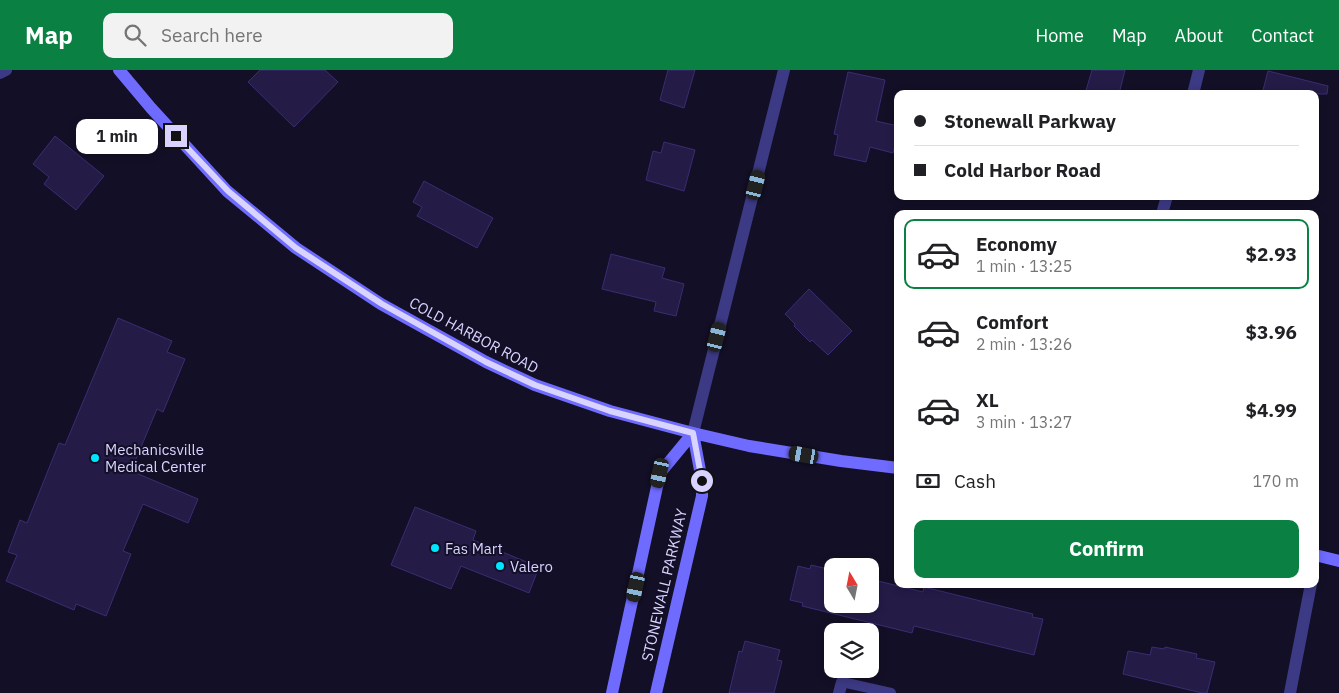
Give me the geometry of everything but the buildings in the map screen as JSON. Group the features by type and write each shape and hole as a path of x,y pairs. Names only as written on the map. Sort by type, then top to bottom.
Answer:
{"main road":[{"name":"COLD HARBOR ROAD","path":"119,70 151,108 228,191 296,248 382,304 486,362 535,385 610,411 693,433 749,446 840,462 894,468"},
{"name":"STONEWALL PARKWAY","path":"612,693 660,473 693,433"},
{"name":"STONEWALL PARKWAY","path":"656,693 702,496 702,481 693,433"},
{"path":"1319,558 1339,561"}],"street":[{"path":"0,73 6,70"},
{"path":"693,433 784,70"},
{"path":"1194,90 1199,70"},
{"path":"1290,693 1310,588"}],"lane":[{"path":"841,687 891,693"}],"place":[{"name":"Mechanicsville Medical Center","path":"95,458"},
{"name":"Fas Mart","path":"435,548"},
{"name":"Valero","path":"500,566"}],"route":[{"path":"176,136 228,191 296,248 382,304 486,362 535,385 610,411 693,433 702,481"}]}
